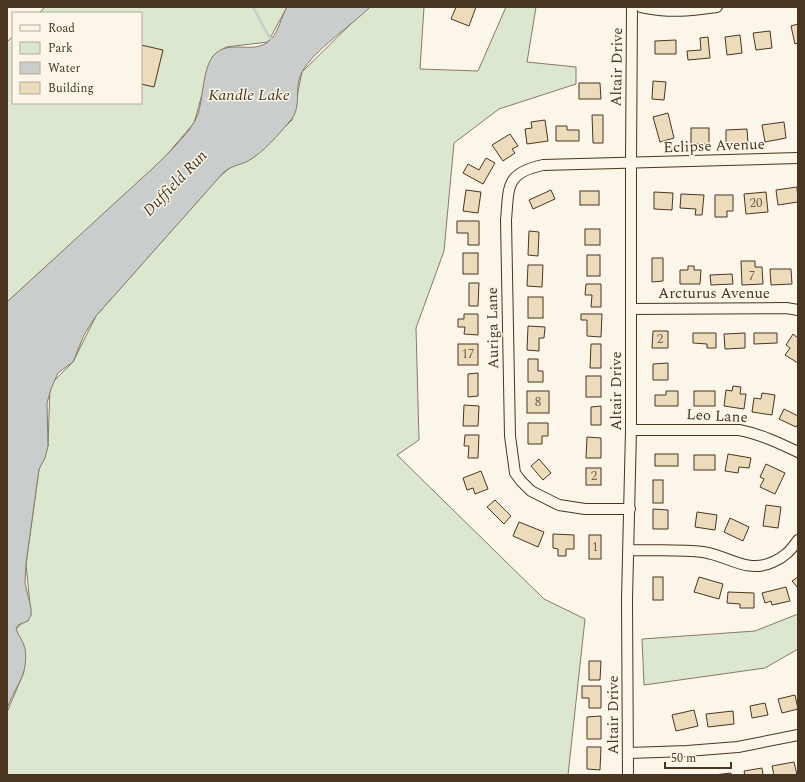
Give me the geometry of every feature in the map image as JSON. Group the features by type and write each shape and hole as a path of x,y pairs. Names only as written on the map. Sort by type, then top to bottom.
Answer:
{"street":[{"name":"Altair Drive","path":"628,775 627,599 631,430 632,7"},
{"path":"641,7 662,11 688,11 717,7"},
{"name":"Eclipse Avenue","path":"631,164 798,158"},
{"name":"Auriga Lane","path":"630,509 585,509 559,505 531,491 515,473 510,436 506,220 510,186 514,177 522,171 543,165 631,164"},
{"name":"Arcturus Avenue","path":"631,309 786,308 798,310"},
{"name":"Leo Lane","path":"631,430 739,430 768,438 798,452"},
{"path":"629,550 704,552 750,566 761,567 784,556 790,551 798,540"},
{"path":"629,753 687,752 738,747 798,735"}],"green space":[{"path":"45,7 287,7 268,42 226,47 213,56 194,123 158,165 7,302 7,42 12,37 12,104 142,104 142,12 40,12"},
{"path":"368,7 424,7 420,69 478,71 506,7 536,7 527,62 576,67 576,84 499,109 454,143 444,251 416,328 419,440 397,455 544,599 585,619 568,775 7,775 7,712 24,672 16,629 31,615 26,564 39,469 48,446 50,385 73,362 96,316 220,176 231,167 254,157 292,120 302,72"},
{"path":"798,614 798,649 765,668 644,685 642,639 755,631"}],"water":[{"name":"Kandle Lake","path":"287,7 370,7 315,55 308,63 299,78 296,110 290,121 260,153 248,161 224,172 96,316 84,335 73,362 58,373 47,403 48,446 45,458 39,469 26,564 25,583 31,608 31,615 28,621 18,625 16,629 24,646 26,658 25,667 7,709 7,302 173,149 189,130 200,108 207,68 213,56 219,51 227,48 257,47 265,44 274,36"}],"building":[{"path":"456,7 476,7 469,26 451,19"},
{"path":"798,24 798,43 795,44 791,26"},
{"path":"770,31 772,48 756,50 753,33"},
{"path":"740,35 742,53 727,55 725,37"},
{"path":"708,37 710,58 688,60 687,51 701,50 700,38"},
{"path":"676,40 676,54 655,54 655,41"},
{"path":"142,45 163,50 154,87 142,84"},
{"path":"653,81 666,82 664,100 652,99"},
{"path":"579,83 600,83 601,99 579,99"},
{"path":"668,113 674,138 660,142 653,117"},
{"path":"592,115 603,115 603,143 593,143"},
{"path":"545,120 548,141 527,144 525,129 532,128 531,122"},
{"path":"784,122 786,138 765,142 762,125"},
{"path":"556,126 567,126 567,130 579,130 579,141 556,141"},
{"path":"691,128 709,128 709,144 691,144"},
{"path":"747,129 748,143 726,144 726,130"},
{"path":"510,134 518,146 512,149 515,153 503,161 492,145"},
{"path":"486,158 495,163 483,184 463,173 468,164 479,170"},
{"path":"797,187 798,202 778,205 776,190"},
{"path":"466,190 481,192 478,213 463,211"},
{"path":"551,190 555,199 533,209 529,200"},
{"path":"580,191 599,191 599,205 580,205"},
{"path":"654,192 673,193 672,210 654,209"},
{"path":"766,192 768,212 746,214 744,194"},
{"path":"681,194 704,195 702,215 695,215 696,209 680,208"},
{"path":"715,195 733,195 733,211 727,211 727,217 715,217"},
{"path":"457,221 479,221 479,245 468,245 468,233 457,233"},
{"path":"585,229 600,229 600,245 585,245"},
{"path":"529,231 539,232 538,256 528,255"},
{"path":"463,253 478,253 478,274 463,274"},
{"path":"587,255 600,255 600,276 587,276"},
{"path":"652,258 663,258 663,281 652,282"},
{"path":"741,261 755,261 755,267 762,267 763,284 742,285"},
{"path":"528,265 543,265 542,287 527,286"},
{"path":"688,266 694,266 694,270 701,270 700,284 680,284 680,270 688,270"},
{"path":"770,269 791,269 792,284 771,285"},
{"path":"732,274 733,284 711,285 710,275"},
{"path":"469,283 479,283 478,306 469,306"},
{"path":"586,284 601,284 601,307 591,307 592,295 585,295"},
{"path":"528,297 543,297 543,318 528,318"},
{"path":"464,314 478,314 478,335 464,334 465,327 458,327 458,319 464,319"},
{"path":"581,314 602,314 601,337 587,336 587,320 581,320"},
{"path":"528,326 545,327 544,338 539,338 539,351 527,350"},
{"path":"653,331 668,331 668,348 652,348"},
{"path":"693,333 716,333 716,348 707,348 707,344 693,343"},
{"path":"745,333 745,348 725,349 724,334"},
{"path":"754,333 777,333 777,343 754,344"},
{"path":"793,334 798,338 798,363 785,355 790,348 786,345"},
{"path":"458,344 478,344 478,365 458,365"},
{"path":"591,344 601,344 601,368 590,368"},
{"path":"528,359 538,359 538,371 543,371 543,382 528,382"},
{"path":"668,363 668,380 653,380 653,364"},
{"path":"478,373 478,396 468,397 468,374"},
{"path":"586,376 601,376 601,397 586,397"},
{"path":"733,386 741,387 740,394 746,394 744,409 724,406 726,390 732,391"},
{"path":"527,391 549,391 549,413 527,413"},
{"path":"666,391 678,391 678,406 655,406 655,395 666,395"},
{"path":"694,391 715,391 715,406 694,406"},
{"path":"762,393 775,395 772,415 752,412 754,398 761,399"},
{"path":"464,405 479,406 478,426 463,426"},
{"path":"601,406 601,425 591,425 591,407"},
{"path":"784,409 798,416 798,424 796,427 779,419"},
{"path":"528,423 548,423 548,436 542,436 542,444 528,444"},
{"path":"465,435 479,435 478,458 468,458 469,446 464,446"},
{"path":"587,437 601,438 601,458 586,458"},
{"path":"655,454 678,454 678,466 655,466"},
{"path":"728,454 751,458 749,468 739,467 738,473 725,471"},
{"path":"694,455 715,455 715,470 694,470"},
{"path":"539,459 551,473 543,480 531,466"},
{"path":"766,464 785,473 775,494 760,487 764,479 760,477"},
{"path":"586,468 601,468 601,485 586,485"},
{"path":"481,471 488,489 475,494 473,488 467,490 463,478"},
{"path":"653,480 663,480 663,503 653,503"},
{"path":"495,500 511,516 504,524 487,507"},
{"path":"766,505 781,507 778,528 763,526"},
{"path":"653,509 668,510 668,529 653,529"},
{"path":"697,512 717,515 715,530 695,527"},
{"path":"730,518 749,527 743,541 724,532"},
{"path":"519,522 544,532 538,547 513,536"},
{"path":"553,534 574,535 574,549 566,549 566,556 558,556 558,549 553,548"},
{"path":"589,535 601,535 601,559 589,559"},
{"path":"653,577 663,577 663,600 653,600"},
{"path":"699,577 723,584 719,599 694,592"},
{"path":"798,577 798,588 792,581"},
{"path":"786,587 790,601 772,605 771,601 765,603 762,593"},
{"path":"728,592 754,593 754,608 740,608 740,604 727,603"},
{"path":"589,661 601,661 600,680 589,680"},
{"path":"582,686 601,686 601,708 589,708 589,698 582,698"},
{"path":"795,695 798,709 782,713 778,699"},
{"path":"765,703 768,715 752,718 750,706"},
{"path":"694,710 698,726 676,731 672,715"},
{"path":"733,711 734,724 708,727 706,714"},
{"path":"601,716 601,739 587,739 587,717"},
{"path":"587,747 601,747 600,770 587,769"},
{"path":"794,762 797,775 774,775 772,766"},
{"path":"762,768 763,775 745,775 744,771"},
{"path":"731,773 731,775 714,775"}],"waterway":[{"path":"253,7 272,42"}],"water label":[{"name":"Duffield Run","path":"175,183"}]}
